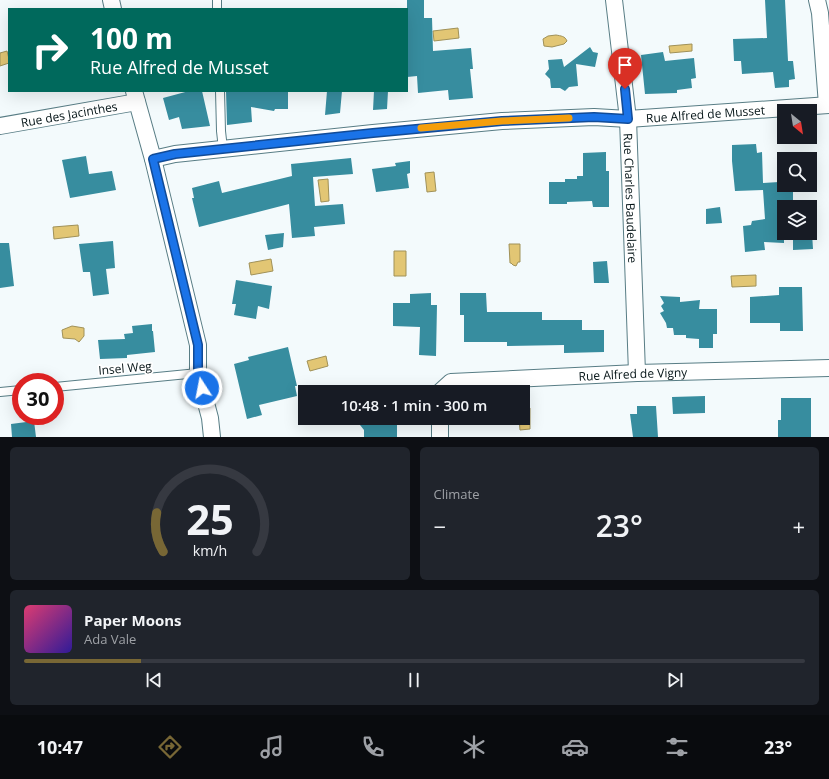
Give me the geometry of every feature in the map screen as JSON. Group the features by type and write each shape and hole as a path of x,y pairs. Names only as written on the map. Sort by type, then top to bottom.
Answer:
{"street":[{"name":"Rue Charles Baudelaire","path":"614,0 628,119 638,373"},
{"path":"817,0 820,13 828,105"},
{"path":"136,96 153,159 198,345 198,373 210,418 212,437"},
{"name":"Rue des Jacinthes","path":"0,126 136,96"},
{"name":"Rue Alfred de Musset","path":"153,159 175,154 502,121 594,117 628,119 828,105"},
{"name":"Rue Alfred de Vigny","path":"448,385 451,382 638,373 829,368"},
{"path":"440,425 440,437"}],"lane":[{"path":"220,92 223,149"},
{"name":"Insel Weg","path":"64,386 198,373"},
{"path":"0,392 12,391"}],"shaded area":[{"path":"458,28 459,38 434,41 433,31"},
{"path":"556,35 564,37 567,41 564,44 552,47 544,46 543,39 548,36"},
{"path":"692,44 692,51 670,53 669,46"},
{"path":"7,51 8,63 0,66 0,53"},
{"path":"434,172 436,191 427,192 425,173"},
{"path":"328,179 329,201 321,202 318,180"},
{"path":"78,225 79,236 54,239 53,227"},
{"path":"509,244 520,244 520,262 518,262 516,266 510,263"},
{"path":"394,251 406,251 406,276 394,276"},
{"path":"271,259 273,271 251,275 249,263"},
{"path":"756,275 756,286 732,287 731,276"},
{"path":"72,326 84,328 84,336 79,342 75,339 63,338 62,330"},
{"path":"326,356 328,366 310,371 307,361"},
{"path":"520,425 530,425 530,429 520,430"}],"building":[{"path":"407,0 424,0 424,18 432,18 433,51 471,48 473,69 470,69 473,98 449,100 448,90 418,93 417,76 408,77"},
{"path":"765,0 785,0 788,61 793,61 795,79 789,80 789,87 775,88 773,72 742,74 741,61 734,61 733,39 767,38"},
{"path":"590,47 593,52 598,53 595,67 576,64 578,86 569,87 565,91 560,88 551,88 550,79 545,74 549,69 548,60 562,59 564,67"},
{"path":"663,52 665,61 694,58 696,78 691,79 692,88 677,90 677,93 645,94 641,55"},
{"path":"185,92 202,92 210,126 182,129 179,117 169,120 163,98"},
{"path":"226,92 288,92 288,109 275,109 274,111 251,107 252,122 227,125"},
{"path":"327,92 342,92 340,113 325,115"},
{"path":"374,92 388,92 387,109 373,110"},
{"path":"756,144 757,153 762,152 763,183 777,182 777,192 793,192 793,200 777,200 777,240 784,240 784,243 764,242 765,250 745,252 743,226 751,225 752,221 765,219 763,190 735,191 732,145"},
{"path":"606,152 606,171 609,171 609,207 593,207 592,201 567,202 567,204 549,204 549,182 565,182 565,179 577,179 577,176 583,176 583,153"},
{"path":"86,156 89,174 112,171 116,190 70,198 62,160"},
{"path":"351,158 353,174 313,177 315,206 343,204 345,224 314,227 315,236 292,238 289,204 199,227 192,198 194,198 192,188 219,181 222,193 292,176 291,164"},
{"path":"410,161 410,173 407,174 409,188 376,192 372,169 396,166 395,163"},
{"path":"720,207 722,223 706,224 706,209"},
{"path":"284,233 283,247 268,250 265,235"},
{"path":"793,240 812,240 813,249 793,250"},
{"path":"113,241 115,268 106,269 109,294 93,296 90,272 83,272 79,244"},
{"path":"0,243 9,243 14,286 0,288"},
{"path":"607,261 609,283 594,283 593,262"},
{"path":"236,280 272,286 269,309 258,306 256,319 234,315 236,304 232,304"},
{"path":"779,287 802,287 803,331 780,331 780,323 750,323 750,297 779,295"},
{"path":"431,293 431,305 437,305 436,356 419,355 420,327 393,326 393,303 410,303 410,294"},
{"path":"460,293 486,293 487,312 542,312 542,320 582,320 582,330 604,330 604,352 564,353 564,345 507,346 507,342 464,342 464,315 460,315"},
{"path":"660,296 680,297 680,302 700,300 699,309 717,309 717,334 713,334 713,348 699,348 699,339 686,338 686,335 674,335 673,328 667,328 666,323 660,313 664,311 661,306 664,303"},
{"path":"152,324 155,352 127,355 127,358 100,359 98,340 125,339 124,334 133,333 132,326"},
{"path":"288,347 297,386 295,386 297,396 259,405 262,415 247,419 234,364 249,360 248,357"},
{"path":"705,396 705,413 673,414 672,397"},
{"path":"781,398 811,398 811,437 778,437 778,420 781,420"},
{"path":"637,406 656,406 658,437 633,437 630,414 637,414"},
{"path":"11,424 34,425 36,437 12,437"},
{"path":"360,425 397,425 397,437 364,437 364,430"}],"slow traffic":[{"path":"421,128 502,121 569,118"}],"route":[{"path":"202,388 198,373 198,345 153,159 175,154 502,121 594,117 628,119 625,89"}]}
